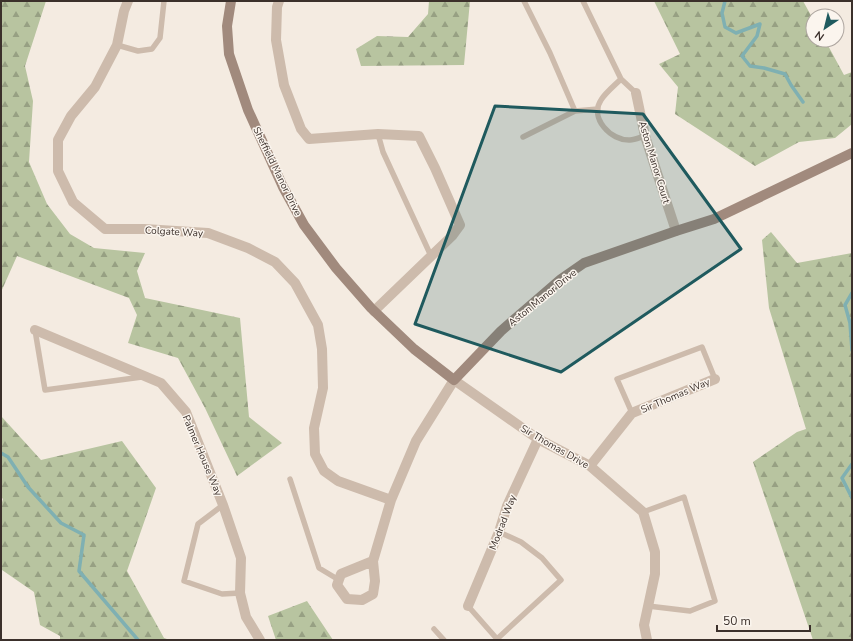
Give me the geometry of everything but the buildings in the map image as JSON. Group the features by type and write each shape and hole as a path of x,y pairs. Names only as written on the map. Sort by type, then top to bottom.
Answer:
{"street":[{"name":"Colgate Way","path":"128,1 124,11 117,46 95,87 71,116 58,140 58,171 73,202 105,229 144,229 208,233 248,248 274,262 295,283 318,325 322,350 323,388 314,428 315,454 324,471 338,481 391,500"},
{"name":"Sheffield Manor Drive","path":"231,1 227,26 229,54 248,110 283,187 304,225 336,268 374,311 414,349 454,380"},
{"path":"279,1 277,7 276,40 284,85 301,129 309,139 378,134 419,136 460,225 452,236 374,311"},
{"name":"Aston Manor Court","path":"636,92 645,136 676,231"},
{"name":"Aston Manor Drive","path":"339,580 337,585 347,599 362,600 373,594 375,581 373,561 391,500 416,441 454,380 501,331 561,279 584,263 714,219 852,154"},
{"name":"Palmer House Way","path":"36,330 161,383 186,412 223,505 241,558 240,593 246,617 260,640"},
{"name":"Sir Thomas Way","path":"590,466 632,413 714,379"},
{"name":"Sir Thomas Drive","path":"454,380 538,439 590,466 643,512"},
{"name":"Modrad Way","path":"468,606 499,532 507,506 538,439"},
{"path":"643,512 655,552 655,574 644,625 647,640"},
{"path":"339,580 341,574 373,561"}],"lane":[{"path":"117,46 138,51 152,49 160,38 164,1"},
{"path":"524,1 550,53 575,111"},
{"path":"583,1 621,79 636,92"},
{"path":"621,79 600,101 598,114 604,128 616,138 631,140 645,136"},
{"path":"523,137 575,111 598,109"},
{"path":"378,134 383,152 431,256"},
{"path":"36,330 45,390 144,376"},
{"path":"632,413 617,379 702,347 714,379"},
{"path":"290,479 319,568 339,580"},
{"path":"643,512 684,497 715,601 690,611 648,606"},
{"path":"223,505 198,524 184,581 222,594 240,593"},
{"path":"468,606 497,639 561,580 542,558 521,542 499,532"},
{"path":"434,629 444,640"}],"highlighted area":[{"path":"495,106 643,114 741,249 561,372 415,324"}],"green space":[{"path":"1,1 46,1 25,66 33,101 29,162 47,204 70,234 94,248 145,253 137,271 145,298 240,318 249,417 282,443 237,476 205,408 178,358 128,343 137,315 129,298 17,256 1,292"},
{"path":"429,1 470,1 464,65 361,66 356,49 377,36 408,37 428,14"},
{"path":"654,1 803,1 807,8 805,8 805,48 829,48 844,75 852,72 852,124 835,138 799,142 755,166 675,114 678,87 659,64 680,54"},
{"path":"771,232 797,263 852,253 852,640 813,640 753,462 797,432 806,429 769,308 762,240"},
{"path":"1,416 41,460 122,441 156,488 127,571 164,638 170,640 60,640 60,636 40,625 34,592 2,570 1,567 1,506 3,499 1,497"},
{"path":"307,601 333,640 276,640 268,616"}],"waterway":[{"path":"725,1 722,13 725,27 736,33 760,24 757,36 742,56 750,66 785,74 803,102"},
{"path":"852,293 845,305 850,323 852,350"},
{"path":"1,453 8,457 28,487 61,523 84,535 79,571 138,640"},
{"path":"852,464 842,478 852,498"}]}
